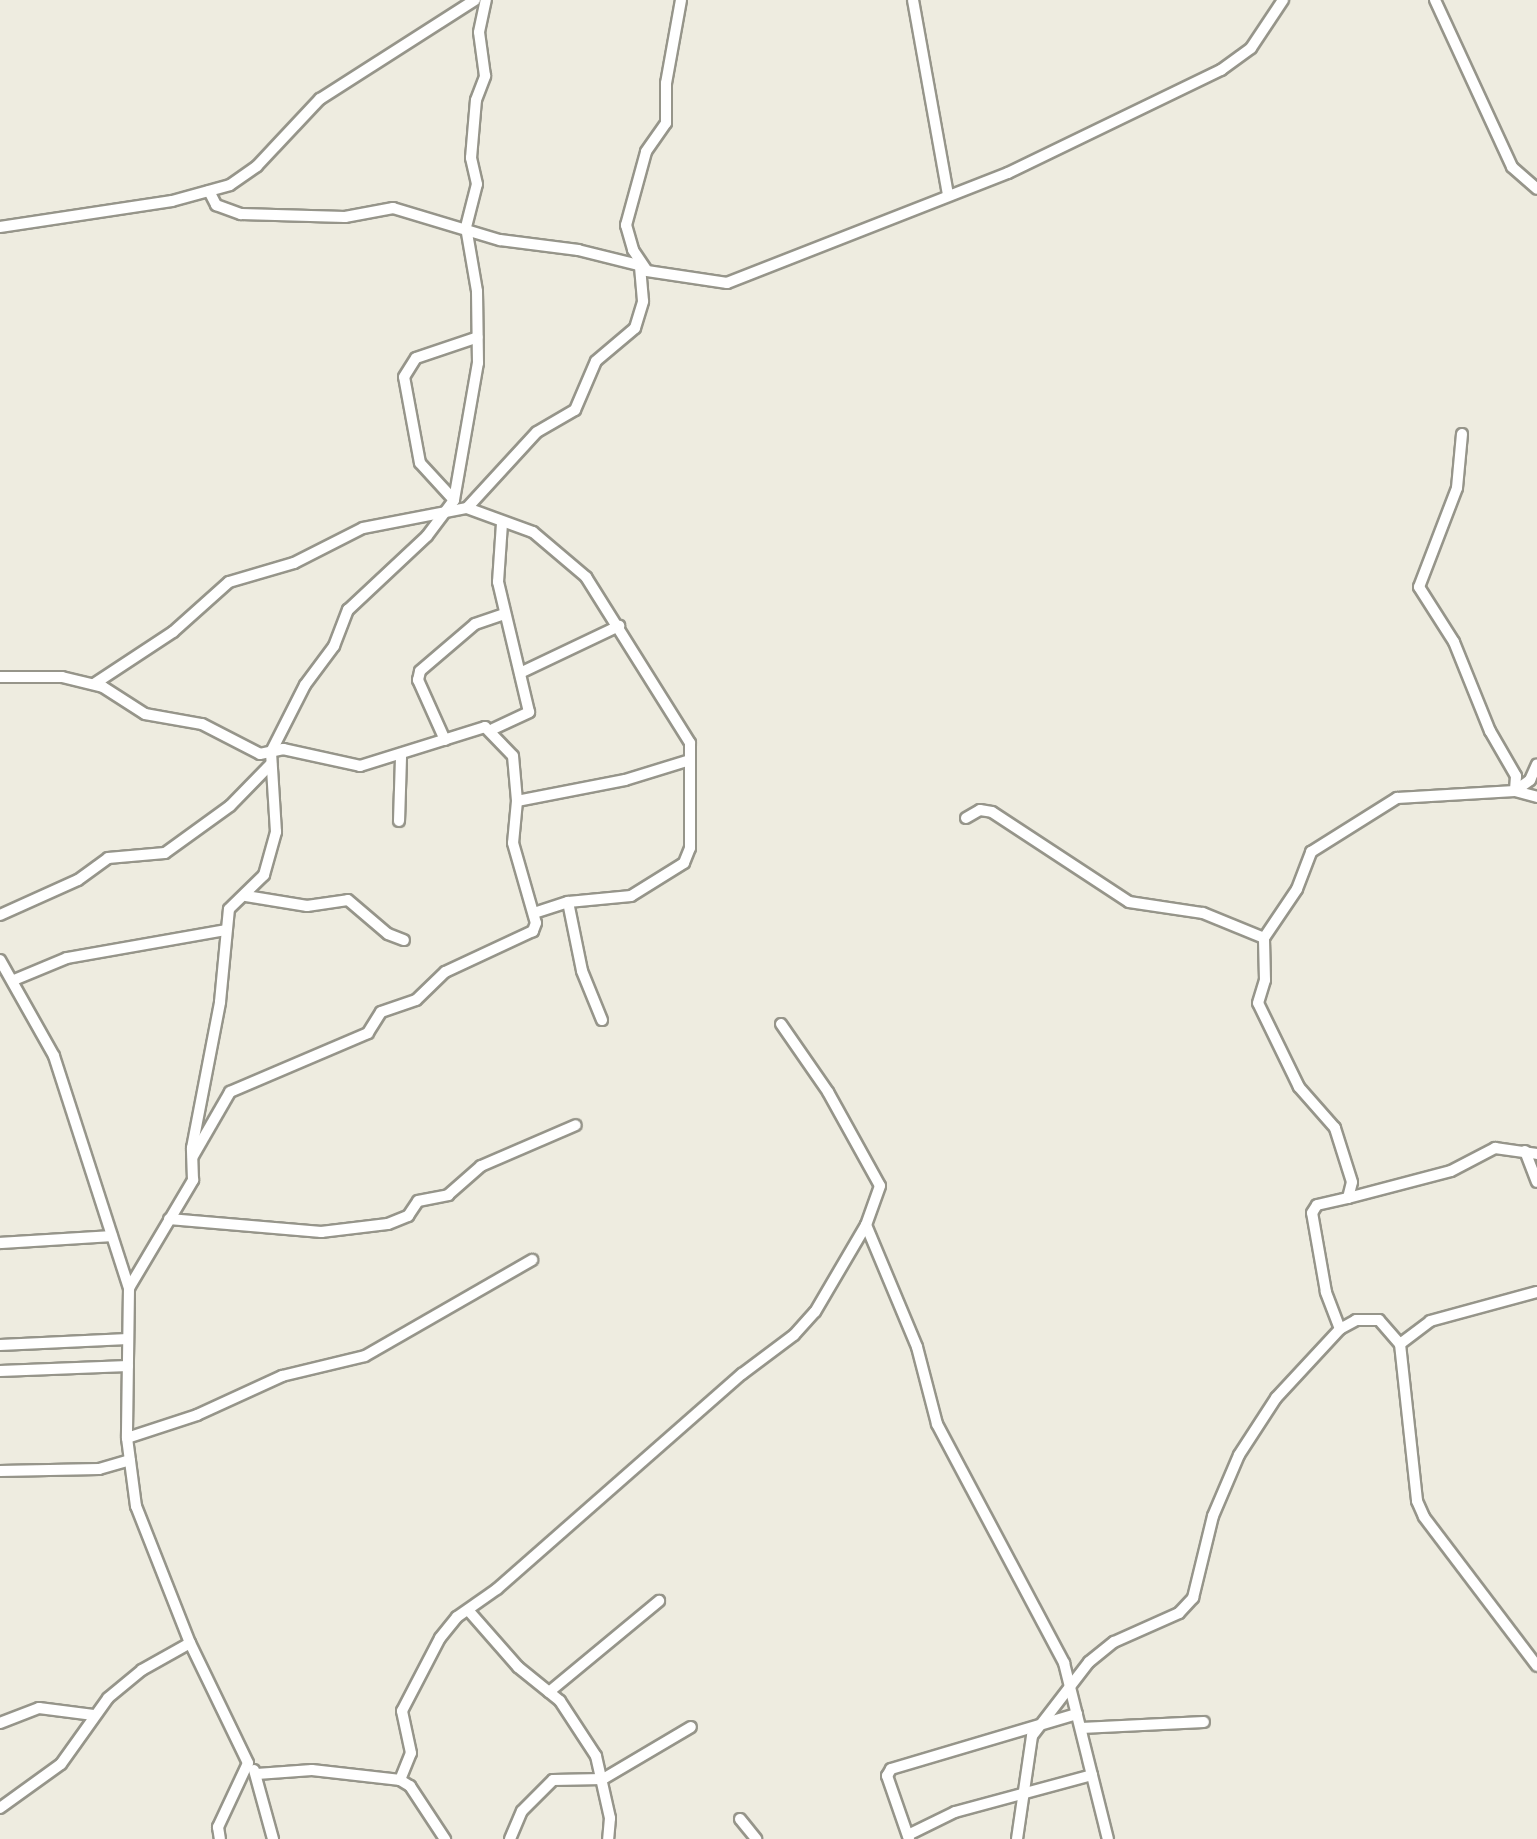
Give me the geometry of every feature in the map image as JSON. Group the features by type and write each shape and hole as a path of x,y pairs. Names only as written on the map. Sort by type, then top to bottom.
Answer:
{"street":[{"path":"0,227 209,191 230,185 257,166 320,99 475,0"},
{"path":"459,505 478,337 466,227 477,184 471,158 476,100 485,76 479,33 486,0"},
{"path":"129,1288 193,1180 193,1156 220,1002 225,930 232,903 246,896 264,875 276,832 271,752 305,685 334,646 348,610 459,505 499,477 537,432 578,406 596,361 638,323 644,287 641,267 625,219 646,152 666,123 666,83 681,0"},
{"path":"913,0 948,195"},
{"path":"209,191 216,206 241,214 345,217 393,208 466,227 500,240 578,250 641,267 708,281 740,281 948,195 1008,173 1221,70 1251,48 1283,0"},
{"path":"1435,0 1512,167 1537,189"},
{"path":"478,337 416,358 404,377 420,463 459,505 551,544 586,577 619,626 690,743 690,848 684,863 631,896 568,902 534,914"},
{"path":"1462,434 1457,488 1419,587 1454,642 1490,731 1516,776 1515,791"},
{"path":"94,684 173,632 229,582 294,563 363,528 459,505"},
{"path":"0,677 27,674 94,684 145,714 202,724 250,752 271,752 283,749 360,766 401,757 445,740 493,729 529,712 498,582 502,523"},
{"path":"445,740 418,680 420,671 475,624 504,614"},
{"path":"520,673 619,626"},
{"path":"193,1156 230,1092 368,1033 381,1012 416,1000 445,972 521,940 537,923 513,843 517,801 513,756 493,729"},
{"path":"399,821 401,757"},
{"path":"517,801 625,780 690,760"},
{"path":"0,915 78,880 108,858 165,854 230,806 271,764"},
{"path":"1515,791 1530,780 1537,764"},
{"path":"1348,1198 1352,1182 1346,1149 1299,1087 1257,1003 1265,980 1264,938 1297,889 1311,852 1347,825 1397,798 1515,791 1537,798"},
{"path":"966,819 980,810 992,812 1129,902 1203,913 1264,938"},
{"path":"246,896 307,906 348,900 388,934 404,940"},
{"path":"568,902 582,971 602,1020"},
{"path":"14,980 67,958 225,930"},
{"path":"1,963 14,980 54,1056 129,1288 127,1438 136,1506 190,1643 248,1762 257,1774 273,1839"},
{"path":"400,1780 411,1753 402,1711 440,1638 468,1610 794,1335 815,1312 866,1224 880,1186 828,1092 782,1024"},
{"path":"169,1219 321,1232 388,1224 408,1216 418,1201 448,1195 481,1166 576,1125"},
{"path":"1340,1329 1326,1292 1312,1213 1317,1205 1451,1172 1495,1148 1537,1154"},
{"path":"1525,1151 1537,1182"},
{"path":"866,1224 917,1347 937,1424 1056,1644 1070,1684 1108,1839"},
{"path":"0,1243 112,1236"},
{"path":"127,1438 197,1415 282,1376 365,1356 532,1260"},
{"path":"1400,1344 1413,1330 1452,1313 1537,1292"},
{"path":"1017,1839 1022,1791 1032,1736 1070,1684 1114,1642 1169,1618 1193,1598 1213,1516 1239,1455 1275,1398 1340,1329 1366,1318 1387,1327 1413,1330"},
{"path":"1387,1327 1400,1344 1417,1501 1537,1666"},
{"path":"0,1345 128,1339"},
{"path":"0,1371 128,1366"},
{"path":"0,1471 99,1469 130,1460"},
{"path":"549,1692 659,1601"},
{"path":"468,1610 549,1692 596,1756 603,1779 608,1839"},
{"path":"0,1808 61,1764 94,1715 142,1670 190,1643"},
{"path":"0,1723 39,1708 94,1715"},
{"path":"1077,1714 891,1769 887,1776 908,1837 955,1812 1022,1791 1092,1775"},
{"path":"1081,1728 1204,1722"},
{"path":"510,1839 522,1812 553,1780 603,1779 691,1727"},
{"path":"220,1839 218,1827 248,1762"},
{"path":"257,1774 312,1770 400,1780 410,1786 445,1839"},
{"path":"740,1819 756,1839"}]}
